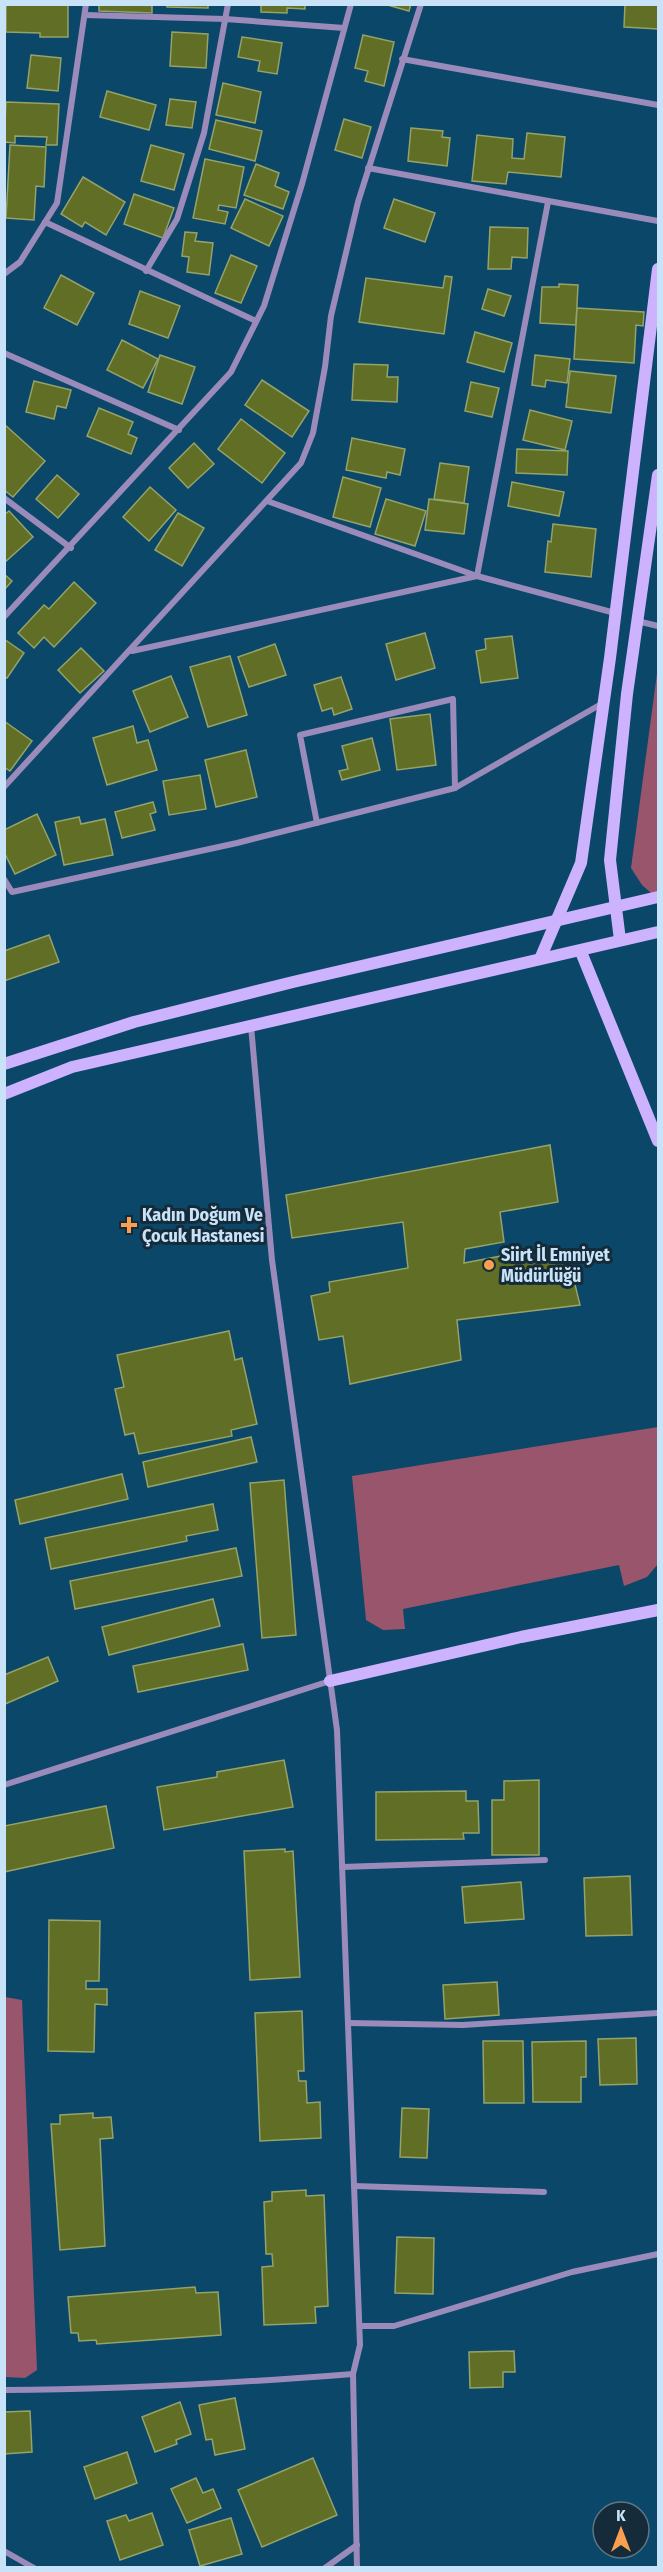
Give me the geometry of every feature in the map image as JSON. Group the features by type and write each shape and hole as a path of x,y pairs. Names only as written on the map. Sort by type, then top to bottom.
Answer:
{"street":[{"path":"4,274 20,262 57,203 86,4"},
{"path":"146,271 177,219 204,133 228,4"},
{"path":"4,617 71,548 231,372 264,306 299,195 351,4"},
{"path":"4,787 301,463 313,433 325,367 331,316 368,168 421,4"},
{"path":"85,15 225,19 344,28"},
{"path":"402,59 658,105"},
{"path":"368,168 658,221"},
{"path":"477,576 548,202"},
{"path":"45,222 256,321"},
{"path":"540,959 581,863 616,613 658,269"},
{"path":"4,352 179,430"},
{"path":"620,940 610,860 627,694 658,475"},
{"path":"4,498 71,548"},
{"path":"267,501 477,576 616,613"},
{"path":"130,651 477,576"},
{"path":"637,621 658,626"},
{"path":"317,823 300,735 453,699 455,788"},
{"path":"4,879 12,892 237,843 455,788 604,702"},
{"path":"4,1064 134,1022 292,982 658,897"},
{"path":"4,1094 72,1067 540,959 581,952 620,940 658,932"},
{"path":"581,952 658,1141"},
{"path":"251,1026 272,1260 337,1730 360,2326 360,2345 353,2374 357,2568"},
{"path":"4,1785 330,1682 521,1637 658,1610"},
{"path":"342,1867 545,1860"},
{"path":"348,2023 463,2025 658,2013"},
{"path":"354,2186 544,2192"},
{"path":"360,2326 394,2326 572,2272 658,2254"},
{"path":"4,2390 217,2385 353,2374"},
{"path":"325,2568 357,2545"},
{"path":"4,2551 34,2568"}],"shaded area":[{"path":"658,666 658,893 651,893 642,885 631,868"},
{"path":"658,1427 658,1564 647,1577 624,1586 619,1565 403,1609 405,1629 383,1630 366,1620 352,1476"},
{"path":"5,1997 22,2000 37,2370 25,2378 5,2377"}],"building":[{"path":"6,4 68,4 68,37 40,37 40,33 6,32"},
{"path":"99,4 152,4 152,13 99,11"},
{"path":"167,4 208,4 208,8 167,7"},
{"path":"261,4 305,4 305,9 287,8 287,13 261,12"},
{"path":"384,4 411,4 409,11"},
{"path":"625,4 658,4 658,29 624,27"},
{"path":"172,32 208,34 206,68 170,66"},
{"path":"363,35 394,42 384,86 365,81 368,71 355,68"},
{"path":"242,37 282,43 277,74 258,71 260,61 238,57"},
{"path":"31,55 61,58 58,91 27,88"},
{"path":"223,83 261,92 255,123 216,115"},
{"path":"107,91 156,105 149,130 100,117"},
{"path":"170,99 196,102 192,128 166,125"},
{"path":"6,102 59,104 57,145 46,145 47,137 15,136 15,143 4,142"},
{"path":"344,119 371,127 362,158 335,150"},
{"path":"216,120 262,131 255,161 209,149"},
{"path":"411,128 443,131 442,137 450,138 447,166 408,161"},
{"path":"527,133 565,137 561,177 508,172 506,184 472,181 477,135 513,139 512,158 524,159"},
{"path":"10,145 46,147 44,187 36,186 34,220 6,218"},
{"path":"151,145 184,154 174,190 141,181"},
{"path":"205,159 244,167 236,208 219,205 218,210 228,212 225,224 193,218"},
{"path":"256,164 279,173 275,186 289,192 283,209 244,195"},
{"path":"83,177 125,202 106,235 85,222 82,227 61,214"},
{"path":"134,194 174,208 163,238 124,224"},
{"path":"245,199 283,216 269,246 231,228"},
{"path":"394,199 435,213 425,242 384,228"},
{"path":"490,227 528,228 527,258 512,257 511,269 488,269"},
{"path":"185,232 197,233 195,241 213,243 209,275 187,272 189,257 182,256"},
{"path":"231,255 257,266 241,303 215,293"},
{"path":"61,275 94,293 77,325 44,308"},
{"path":"445,276 452,277 444,334 359,322 366,278 443,288"},
{"path":"559,284 578,285 576,325 540,323 542,287 559,287"},
{"path":"488,289 511,296 504,316 482,309"},
{"path":"140,291 180,306 168,338 129,324"},
{"path":"577,308 644,312 643,326 636,325 634,363 574,359"},
{"path":"475,332 512,343 504,372 467,362"},
{"path":"122,340 158,359 143,388 107,370"},
{"path":"160,355 195,367 182,404 148,392"},
{"path":"535,355 570,359 567,383 546,380 545,387 532,385"},
{"path":"354,364 388,365 387,377 398,377 397,402 352,400"},
{"path":"570,371 616,376 611,413 566,407"},
{"path":"262,380 309,411 292,437 245,405"},
{"path":"34,381 71,390 66,408 57,406 54,419 26,412"},
{"path":"471,382 499,388 492,417 465,411"},
{"path":"99,408 133,422 128,434 137,438 131,454 87,436"},
{"path":"530,410 572,421 565,450 523,440"},
{"path":"241,419 285,453 262,483 218,449"},
{"path":"4,424 45,461 13,497 4,490"},
{"path":"352,438 405,449 400,475 387,472 386,478 346,470"},
{"path":"194,443 214,464 188,488 169,468"},
{"path":"517,449 568,451 567,475 516,473"},
{"path":"440,463 469,467 464,503 434,499"},
{"path":"57,475 79,494 58,518 36,499"},
{"path":"343,477 381,488 370,527 333,517"},
{"path":"512,482 564,492 559,516 508,506"},
{"path":"150,487 176,510 149,541 123,517"},
{"path":"386,499 426,511 415,546 375,534"},
{"path":"429,499 468,504 464,534 425,530"},
{"path":"9,511 33,537 5,562 4,515"},
{"path":"178,513 204,528 182,566 155,550"},
{"path":"553,524 596,529 591,577 545,572 548,541 551,542"},
{"path":"4,574 12,581 4,590"},
{"path":"74,582 96,603 54,647 44,637 34,648 18,633 44,605 49,609"},
{"path":"425,633 435,668 396,680 386,644"},
{"path":"512,636 518,678 481,683 476,651 486,649 485,639"},
{"path":"4,639 24,653 7,678 4,677"},
{"path":"275,644 286,675 249,687 238,657"},
{"path":"81,648 104,671 80,693 58,670"},
{"path":"230,656 247,715 208,727 190,667"},
{"path":"171,676 188,717 150,732 133,691"},
{"path":"341,677 352,709 334,715 332,708 322,711 314,685"},
{"path":"430,714 436,765 397,770 390,719"},
{"path":"4,721 32,741 10,771 4,767"},
{"path":"133,726 137,743 148,740 157,770 107,785 93,738"},
{"path":"372,738 380,770 342,780 339,771 348,769 342,746"},
{"path":"246,750 257,797 216,807 205,760"},
{"path":"200,775 206,809 169,815 163,781"},
{"path":"153,802 156,812 150,814 155,830 122,838 115,812"},
{"path":"37,814 56,855 15,874 4,852 4,830"},
{"path":"79,817 81,824 105,819 113,855 64,865 55,822"},
{"path":"49,935 59,962 4,981 4,951"},
{"name":"Siirt İl Emniyet Müdürlüğü","path":"550,1145 558,1202 500,1212 504,1242 465,1249 464,1263 549,1247 551,1262 568,1256 580,1305 457,1320 461,1360 350,1384 343,1336 319,1340 311,1296 330,1292 329,1282 408,1268 403,1222 292,1238 286,1195"},
{"path":"229,1331 235,1360 242,1358 257,1424 231,1430 232,1436 139,1454 134,1433 125,1435 115,1389 124,1387 117,1355"},
{"path":"251,1437 257,1462 148,1487 143,1462"},
{"path":"122,1474 128,1499 20,1524 15,1500"},
{"path":"284,1480 296,1635 262,1638 250,1483"},
{"path":"213,1504 218,1530 186,1536 187,1541 51,1569 45,1538"},
{"path":"236,1548 242,1576 75,1609 70,1581"},
{"path":"213,1599 220,1626 109,1655 102,1627"},
{"path":"243,1644 248,1670 138,1692 133,1666"},
{"path":"48,1657 58,1681 5,1704 4,1675"},
{"path":"284,1760 293,1807 164,1830 157,1787 217,1777 217,1772"},
{"path":"539,1780 539,1855 492,1855 492,1800 504,1800 504,1781"},
{"path":"466,1791 466,1801 478,1801 479,1833 463,1833 464,1839 376,1840 376,1792"},
{"path":"106,1806 114,1848 4,1872 4,1826"},
{"path":"285,1849 285,1852 293,1851 300,1977 250,1980 244,1851"},
{"path":"630,1876 632,1935 586,1936 584,1878"},
{"path":"521,1882 524,1919 465,1923 462,1887"},
{"path":"49,1920 100,1921 99,1981 86,1981 86,1989 107,1989 107,2005 95,2004 94,2052 48,2051"},
{"path":"497,1982 499,2015 445,2019 443,1985"},
{"path":"302,2011 304,2071 298,2071 299,2081 306,2081 307,2103 320,2102 321,2138 260,2141 255,2013"},
{"path":"636,2038 637,2084 600,2085 598,2039"},
{"path":"483,2041 523,2041 524,2103 484,2103"},
{"path":"586,2041 586,2077 581,2077 581,2102 533,2102 532,2042"},
{"path":"402,2108 429,2109 427,2158 400,2157"},
{"path":"93,2113 93,2118 111,2117 113,2138 100,2139 105,2246 60,2250 51,2124 60,2124 60,2115"},
{"path":"306,2190 306,2196 324,2195 328,2306 315,2307 316,2323 264,2325 262,2267 273,2266 272,2254 266,2254 264,2202 272,2201 272,2192"},
{"path":"397,2237 434,2238 433,2294 395,2293"},
{"path":"195,2287 196,2293 218,2292 221,2335 97,2344 96,2340 79,2341 78,2333 71,2333 68,2297"},
{"path":"514,2351 515,2372 503,2372 503,2387 470,2388 469,2352"},
{"path":"235,2398 245,2449 215,2455 212,2439 206,2440 199,2405"},
{"path":"180,2402 191,2434 176,2440 177,2444 155,2452 142,2417"},
{"path":"30,2411 32,2452 4,2454 4,2412"},
{"path":"127,2452 137,2483 95,2499 84,2467"},
{"path":"313,2458 337,2515 262,2547 238,2490"},
{"path":"196,2478 203,2493 213,2489 221,2508 187,2523 171,2489"},
{"path":"152,2513 163,2545 120,2560 107,2521 126,2515 129,2521"},
{"path":"231,2518 242,2554 200,2566 189,2530"}],"place":[{"name":"Kadın Doğum Ve Çocuk Hastanesi","path":"129,1225"},
{"name":"Siirt İl Emniyet Müdürlüğü","path":"489,1265"}]}
